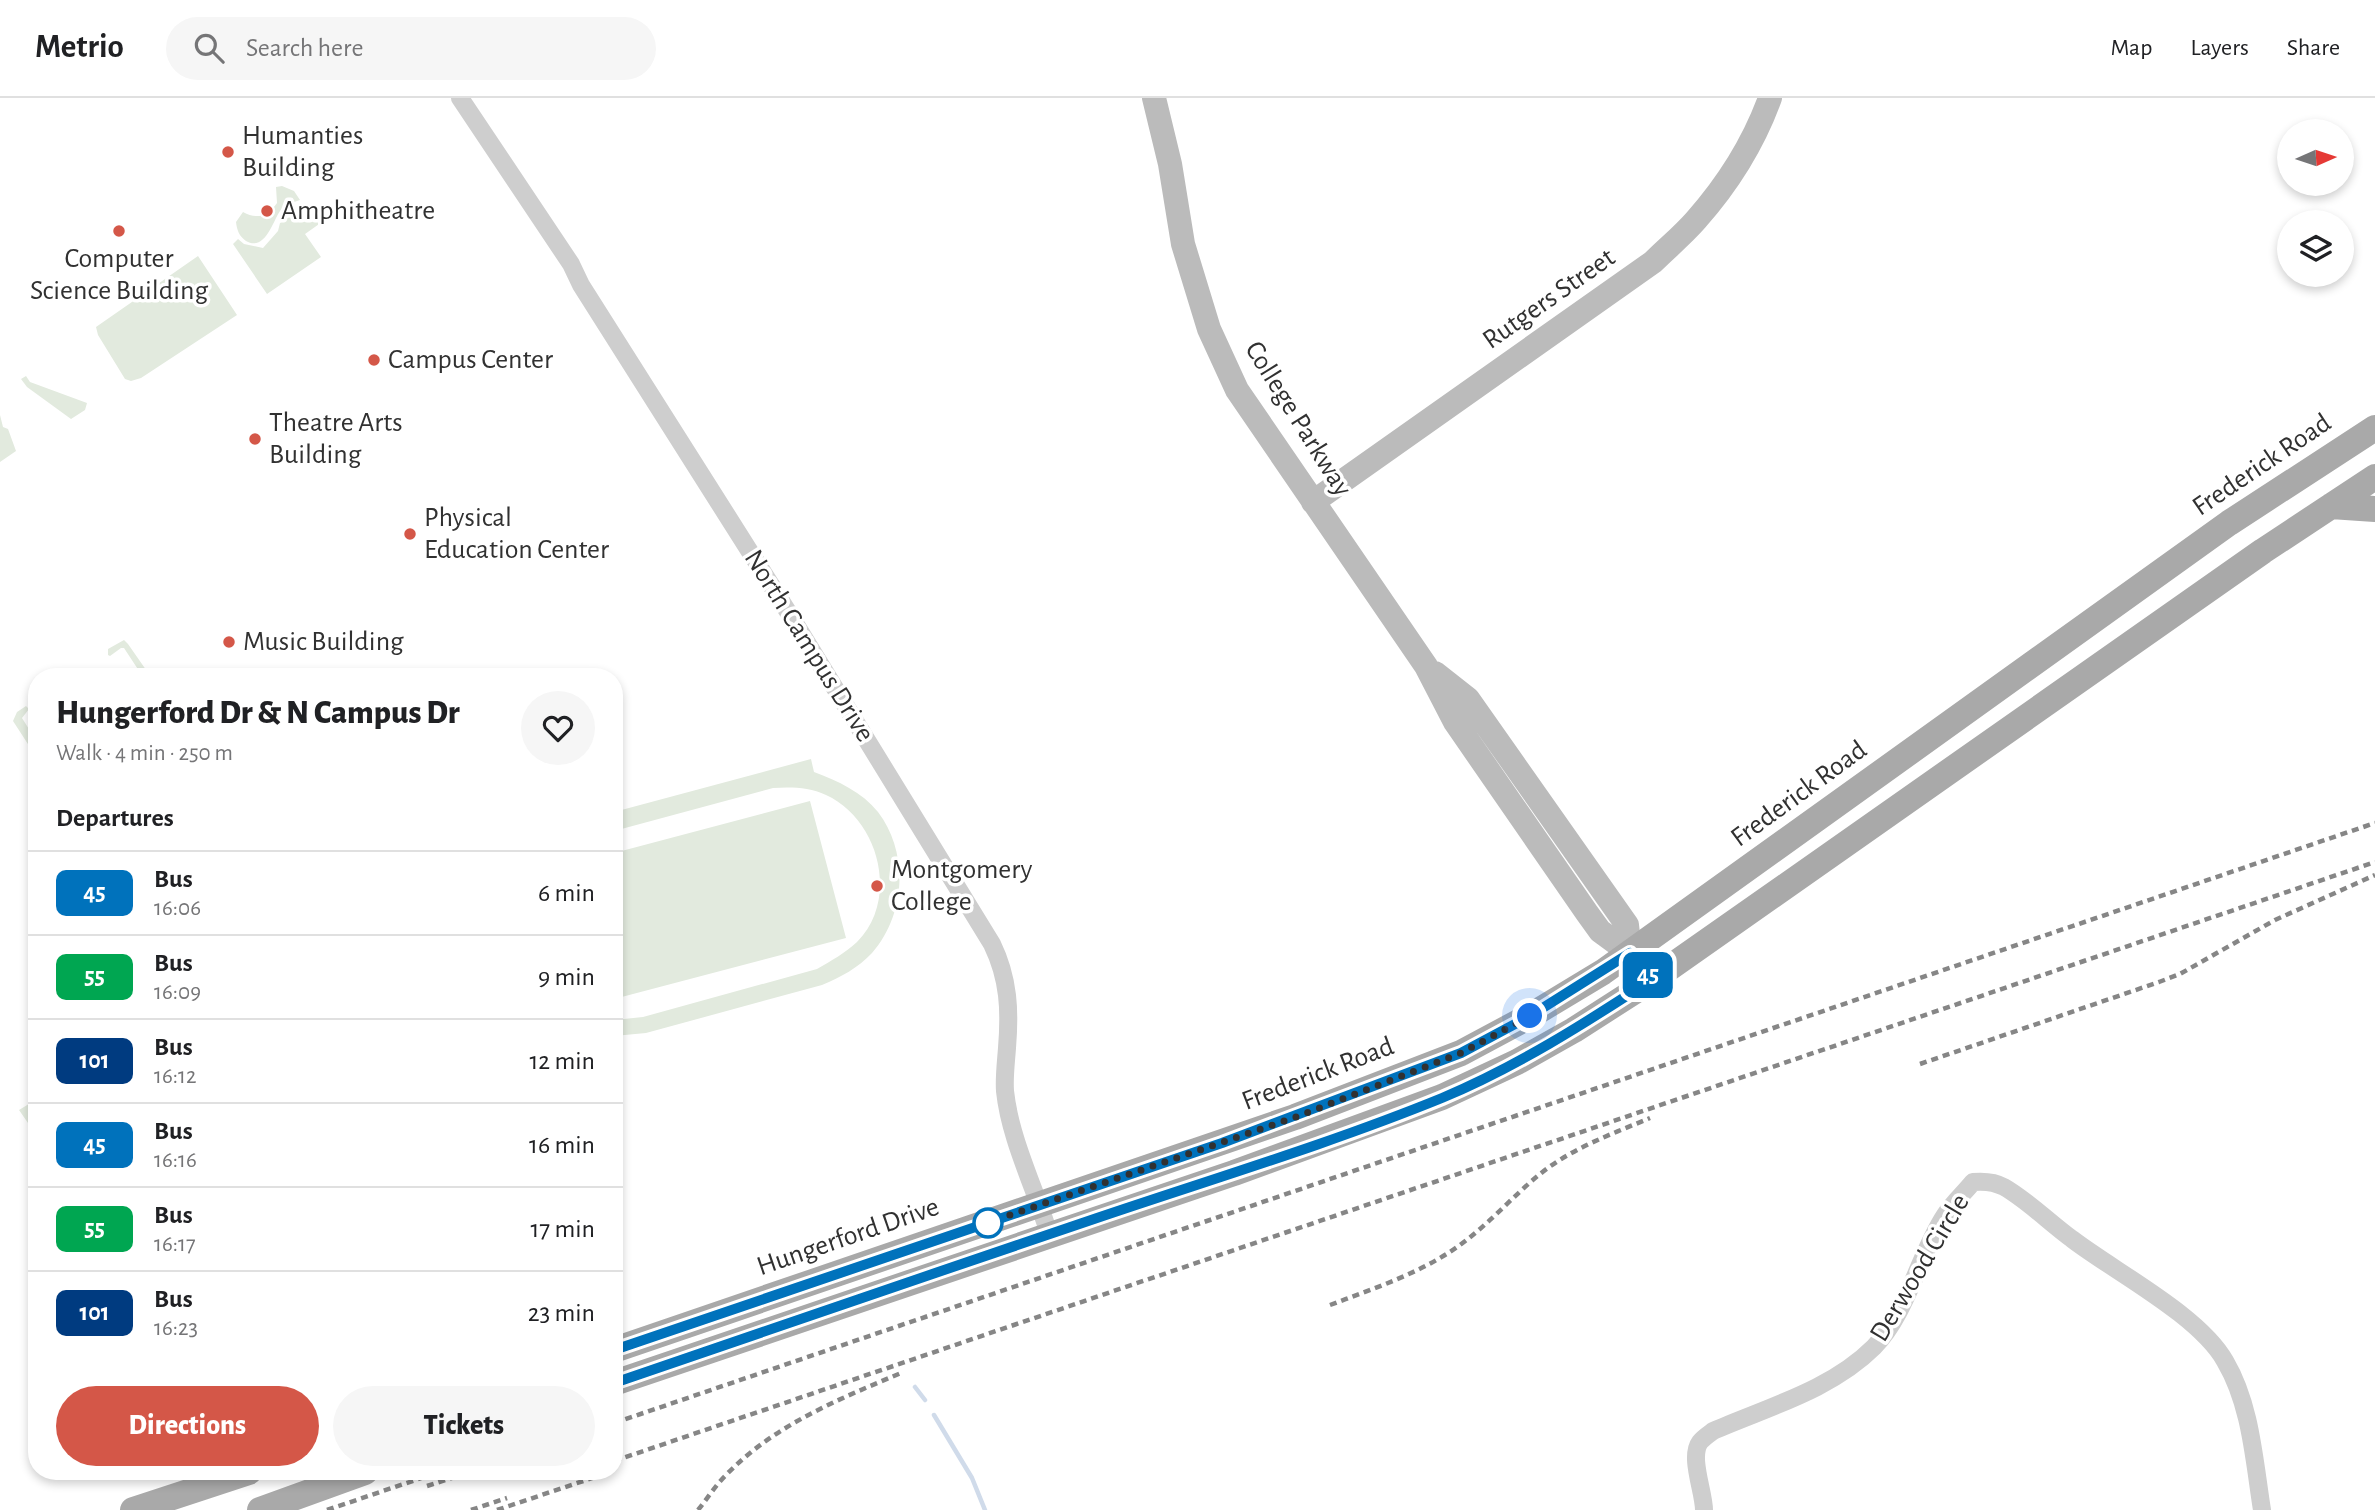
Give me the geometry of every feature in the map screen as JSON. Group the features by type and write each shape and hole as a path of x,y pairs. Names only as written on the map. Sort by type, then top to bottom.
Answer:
{"main road":[{"name":"Frederick Road","path":"1222,1143 1461,1053 1530,1016 1630,953 2229,523 2375,428"},
{"path":"623,1380 1234,1173 1442,1097 1517,1062 1574,1030 1651,980 2263,551 2375,477"},
{"path":"2332,506 2375,509"},
{"name":"Hungerford Drive","path":"623,1347 1222,1143"},
{"path":"133,1510 225,1480"},
{"path":"260,1510 343,1480"}],"street":[{"name":"North Campus Drive","path":"460,98 571,264 581,285 790,615 992,944 1003,966 1008,990 1005,1080 1011,1123 1049,1234"},
{"name":"College Parkway","path":"1154,98 1171,163 1183,244 1209,329 1237,390 1426,666 1468,699 1627,925 1630,953 1651,980"},
{"name":"Rutgers Street","path":"1313,502 1653,262 1697,220 1741,158 1761,122 1770,98"},
{"name":"Derwood Circle","path":"1704,1510 1702,1484 1695,1455 1700,1442 1713,1431 1818,1387 1875,1346 1897,1312 1945,1215 1973,1182 1986,1181 2004,1186 2073,1240 2166,1304 2210,1340 2230,1371 2244,1406 2262,1510"}],"shaded area":[{"path":"282,186 294,191 300,200 282,209 263,239 253,243 246,241 239,233 236,222 243,212 258,216 270,211 277,203 276,187"},
{"path":"298,205 310,207 322,222 305,234 321,257 267,294 233,244 238,239 244,244 263,248 278,231 280,223 295,213"},
{"path":"198,256 237,315 141,378 131,381 125,379 98,335 96,327"},
{"path":"26,376 30,382 87,403 85,410 71,419 27,387 21,379"},
{"path":"0,415 3,427 8,429 16,451 0,462"},
{"path":"124,640 145,668 137,668 124,648 110,656 108,649"},
{"path":"26,706 28,708 22,718 28,728 28,744 13,721 17,712"},
{"path":"811,759 814,772 841,783 865,799 878,812 888,828 899,864 897,902 892,920 872,953 861,963 822,985 646,1033 623,1035 623,1019 643,1017 817,969 838,957 857,942 870,924 878,904 880,883 878,861 859,822 844,806 813,790 773,788 623,829 623,810"},
{"path":"810,801 846,938 623,997 623,851"},
{"path":"28,1104 28,1123 19,1110"}],"waterway":[{"path":"915,1387 925,1400"},
{"path":"934,1415 972,1478 985,1510"}],"railway":[{"path":"623,1420 2375,823"},
{"path":"623,1458 2375,862"},
{"path":"1920,1064 2180,974 2275,920 2375,875"},
{"path":"1330,1305 1430,1264 1471,1237 1552,1165 1593,1142 1650,1118"},
{"path":"698,1510 725,1476 764,1442 807,1416 901,1373"},
{"path":"327,1510 415,1480"},
{"path":"427,1486 445,1480"},
{"path":"497,1510 586,1480"},
{"path":"471,1510 507,1498"}],"bus line":[{"name":"45","path":"623,1347 1222,1143 1461,1053 1530,1016 1630,953 1651,980 1574,1030 1517,1062 1442,1097 1234,1173 623,1380"}],"place":[{"name":"Humanties Building","path":"228,152"},
{"name":"Amphitheatre","path":"267,211"},
{"name":"Computer Science Building","path":"119,231"},
{"name":"Campus Center","path":"374,360"},
{"name":"Theatre Arts Building","path":"255,439"},
{"name":"Physical Education Center","path":"410,534"},
{"name":"Music Building","path":"229,642"},
{"name":"Montgomery College","path":"877,886"}],"route":[{"path":"988,1223 981,1225 1296,1117 1461,1053 1530,1016"}]}
